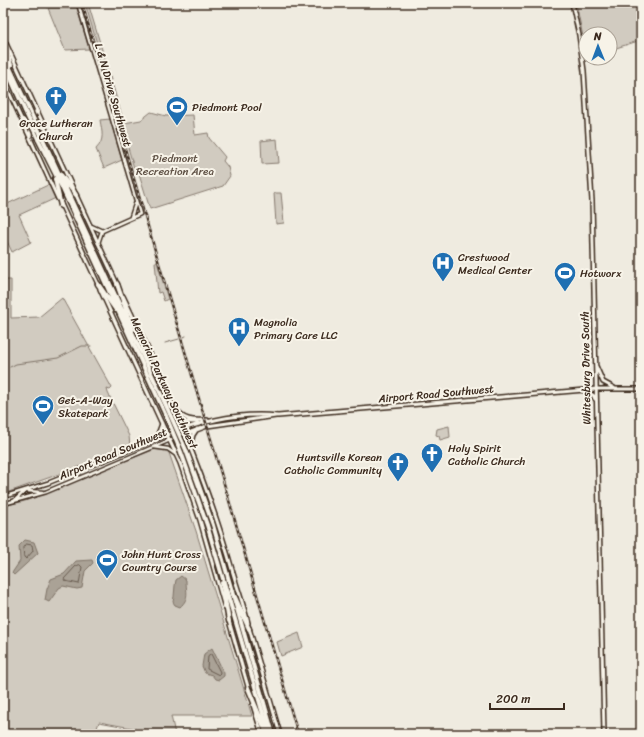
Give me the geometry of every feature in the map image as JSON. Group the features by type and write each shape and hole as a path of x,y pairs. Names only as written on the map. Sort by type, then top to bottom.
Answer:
{"highway":[{"path":"3,38 12,71"},
{"name":"Memorial Parkway Southwest","path":"3,52 52,169 121,319 168,415 188,449 208,510 273,734"},
{"name":"Memorial Parkway Southwest","path":"3,61 12,83 27,110"},
{"path":"3,68 12,83"},
{"name":"Memorial Parkway Southwest","path":"40,138 56,166 134,335 168,415 207,525 268,734"},
{"path":"56,166 76,195"},
{"path":"52,169 61,206"},
{"path":"98,284 121,319"},
{"path":"117,284 132,323 134,335"},
{"path":"218,565 229,621"},
{"path":"226,573 249,630"},
{"path":"248,688 268,734"}],"main road":[{"name":"Whitesburg Drive South","path":"572,3 579,35 585,88 592,201 604,734"},
{"path":"3,38 178,417 185,433 188,449"},
{"path":"3,79 176,455 200,520 262,734"},
{"path":"22,120 27,122 33,120 36,115 36,108"},
{"path":"30,138 30,131 33,127 39,125 46,129"},
{"path":"595,361 603,382 616,389"},
{"name":"Airport Road Southwest","path":"170,440 198,429 278,416 582,390 641,389"},
{"path":"582,390 592,394 596,400"},
{"path":"169,398 178,412 186,419 217,419"},
{"name":"Airport Road Southwest","path":"168,435 217,419 267,415 278,416"},
{"path":"162,423 176,423 178,417"},
{"path":"180,422 205,422"},
{"path":"188,449 193,434 198,429"},
{"path":"176,455 177,449 180,445 185,444 215,511 280,734"}],"street":[{"name":"L & N Drive Southwest","path":"78,3 140,214 132,217"},
{"path":"98,243 102,231 132,217 136,201"},
{"path":"91,226 102,231"},
{"path":"156,439 162,423"},
{"name":"Airport Road Southwest","path":"3,497 25,491 168,435"},
{"name":"Airport Road Southwest","path":"3,504 46,492 170,440"},
{"path":"151,447 168,449 176,455"},
{"path":"10,503 21,496 25,491 46,492"}],"green space":[{"name":"Piedmont Recreation Area","path":"85,3 88,3 124,123 141,120 151,112 166,116 193,115 195,135 208,133 209,138 225,157 223,161 228,167 230,176 223,186 150,209 137,167 134,168"},
{"path":"576,3 641,3 641,40 618,47 618,26 581,26"},
{"path":"48,8 77,8 89,49 65,50"},
{"path":"110,119 122,160 104,168 96,149 102,139 100,120"},
{"path":"277,139 279,163 262,164 261,141"},
{"path":"50,184 56,198 19,215 31,242 12,252 6,239 3,239 3,206"},
{"path":"274,193 281,193 284,223 276,224"},
{"path":"155,262 157,262 168,299 164,301 161,292 158,293"},
{"path":"3,280 11,280 11,318 39,317 62,298 112,388 110,390 107,389 108,393 129,436 130,446 129,449 3,494"},
{"path":"449,426 450,437 440,440 439,436 436,435 437,429"},
{"name":"John Hunt Cross Country Course","path":"158,448 168,450 196,531 252,716 171,716 175,734 150,734 132,728 99,722 95,734 3,734 3,506 25,501"},
{"path":"299,633 303,647 281,656 277,642"}],"water":[{"path":"25,540 34,542 38,553 14,575 12,573 20,561 19,546"},
{"path":"92,560 93,563 85,571 82,588 77,589 63,586 59,588 49,602 45,600 51,579 64,574 76,561"},
{"path":"181,576 186,580 187,595 185,601 180,607 175,605 173,602 176,580"},
{"path":"212,648 224,673 224,676 219,680 215,679 212,675 205,673 202,666 204,654"}],"waterway":[{"path":"165,343 179,339"},
{"path":"10,367 16,364 58,358 82,346 91,346"}],"railway":[{"path":"82,3 298,734"}],"place":[{"name":"Grace Lutheran Church","path":"56,116"},
{"name":"Piedmont Pool","path":"177,126"},
{"name":"Crestwood Medical Center","path":"443,282"},
{"name":"Hotworx","path":"565,292"},
{"name":"Magnolia Primary Care LLC","path":"239,348"},
{"name":"Get-A-Way Skatepark","path":"43,426"},
{"name":"Holy Spirit Catholic Church","path":"432,474"},
{"name":"Huntsville Korean Catholic Community","path":"398,482"},
{"name":"John Hunt Cross Country Course","path":"107,580"}]}
